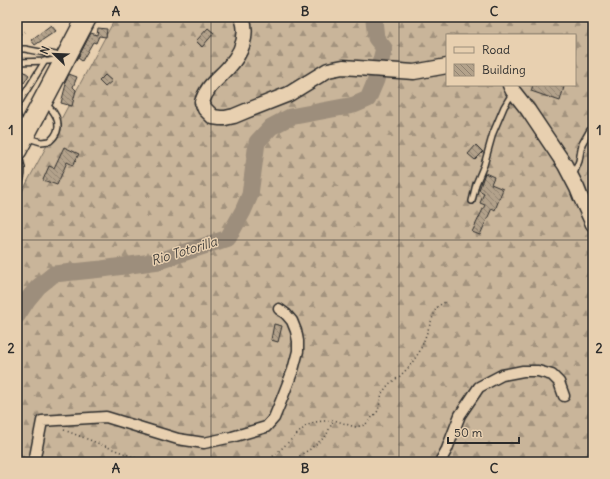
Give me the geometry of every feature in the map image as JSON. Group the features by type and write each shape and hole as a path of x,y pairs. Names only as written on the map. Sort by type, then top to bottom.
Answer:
{"highway":[{"path":"20,143 87,19"}],"street":[{"path":"242,17 244,21 245,34 243,44 236,59 204,94 202,102 205,109 213,117 225,118 234,116 289,94 328,70 343,67 414,72 446,66"},
{"path":"511,88 552,144 565,165 593,224"},
{"path":"34,462 42,421 106,417 178,438 204,443 266,427 274,418 293,370 298,351 298,341 292,321 286,314 279,310"},
{"path":"440,462 460,415 479,387 502,375 523,371 538,371 552,375 559,382 564,396"}],"lane":[{"path":"87,19 96,20 108,17"},
{"path":"17,49 25,49 66,57"},
{"path":"17,62 57,60 66,57"},
{"path":"17,106 45,61"},
{"path":"472,201 493,133 511,88"},
{"path":"17,114 20,143 32,140 41,142 50,141 58,133 59,129 57,118 52,109 42,102"},
{"path":"572,179 579,161 582,144 593,127"},
{"path":"17,155 22,164 21,181 17,189"}],"path":[{"path":"17,36 27,30"},
{"path":"267,462 306,426 315,422 334,420 355,427 365,425 378,411 382,393 389,384 409,367 420,352 435,310 447,301"},
{"path":"294,462 326,436 334,420"},
{"path":"64,430 146,462"}],"green space":[{"path":"116,17 593,17 593,462 17,462 17,201"}],"building":[{"path":"51,25 56,31 35,45 31,40"},
{"path":"98,28 107,29 106,37 99,36 96,43 93,42 82,61 78,58 91,33 97,35"},
{"path":"208,28 214,33 202,47 196,41"},
{"path":"17,66 29,75 24,83 17,77"},
{"path":"69,74 77,77 73,87 76,90 72,106 61,103 65,83"},
{"path":"105,75 112,81 105,87 99,81"},
{"path":"533,86 564,87 560,101 531,91"},
{"path":"476,145 483,152 475,160 468,154"},
{"path":"64,147 79,154 73,165 67,162 57,185 43,180 49,166 54,168"},
{"path":"485,173 494,177 491,184 503,189 495,210 492,208 480,235 472,232 485,205 480,203 484,193 479,190"},
{"path":"274,324 282,326 278,342 271,340"}],"waterway":[{"name":"Rio Totorilla","path":"17,316 38,287 54,274 159,261 228,238 250,195 257,142 271,127 290,117 354,105 368,99 376,80 384,48 376,38 374,20 376,17"}]}
